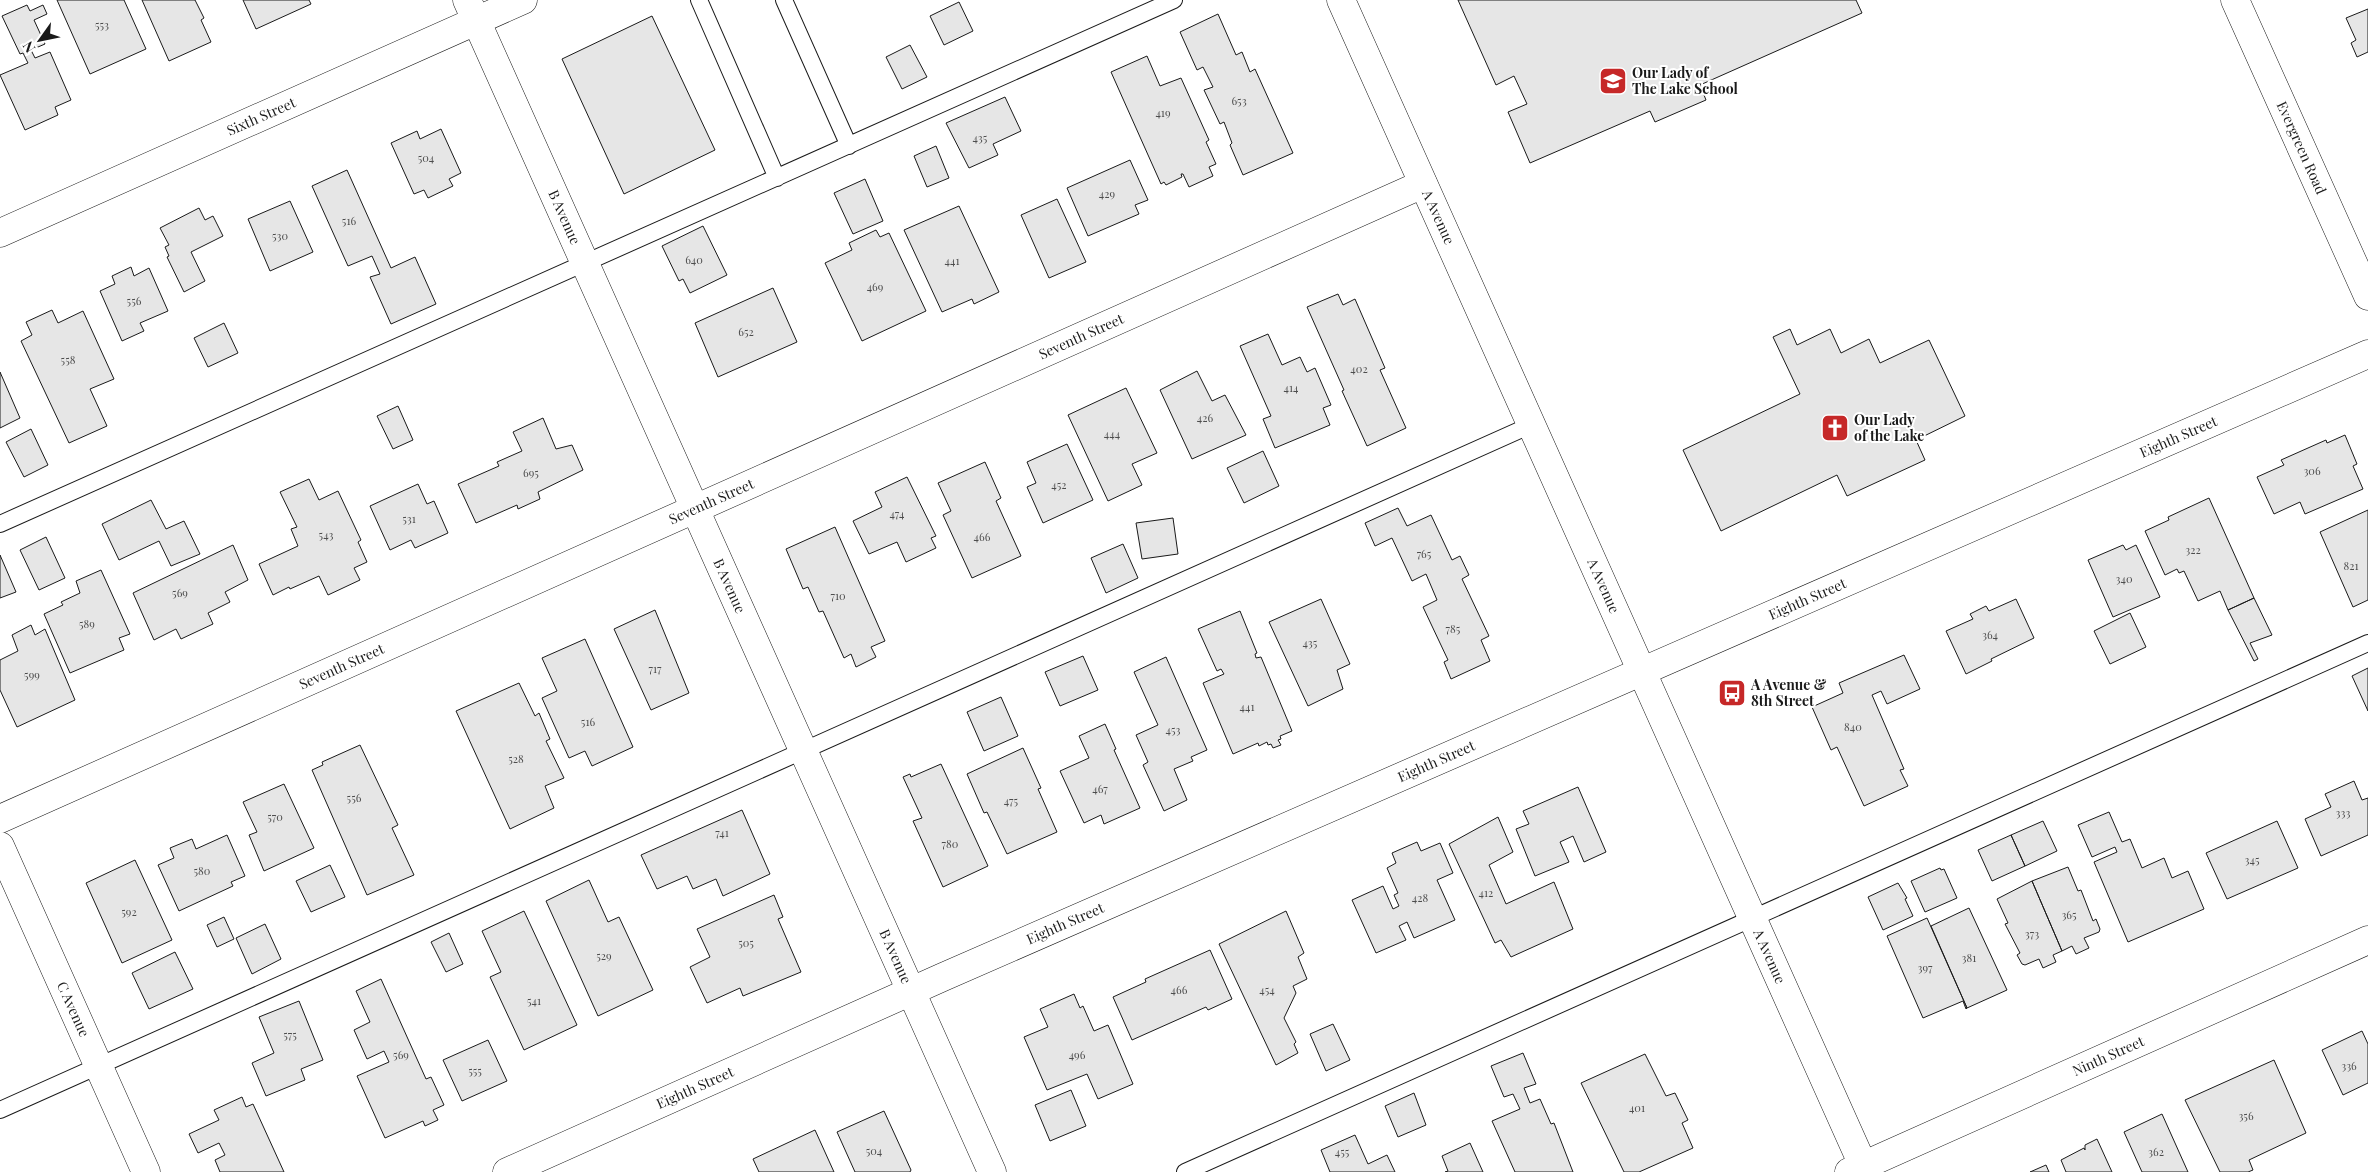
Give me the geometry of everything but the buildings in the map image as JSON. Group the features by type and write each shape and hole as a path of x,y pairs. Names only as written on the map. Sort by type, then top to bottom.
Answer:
{"street":[{"name":"Sixth Street","path":"0,233 471,10 523,0"},
{"name":"A Avenue","path":"1341,0 1752,918 1859,1170"},
{"name":"Evergreen Road","path":"2235,0 2368,296"},
{"name":"B Avenue","path":"471,10 992,1172"},
{"name":"Seventh Street","path":"0,819 1423,184"},
{"name":"Eighth Street","path":"507,1172 911,991 2368,354"},
{"name":"C Avenue","path":"0,846 146,1172"},
{"name":"Ninth Street","path":"1859,1170 2368,940"}],"lane":[{"path":"699,0 777,178"},
{"path":"784,0 849,146"},
{"path":"0,524 1174,0"},
{"path":"0,1110 1532,425"},
{"path":"1185,1172 2368,643"}],"place":[{"name":"Our Lady of The Lake School","path":"1613,81"},
{"name":"Our Lady of the Lake","path":"1835,428"},
{"name":"A Avenue & 8th Street","path":"1732,693"}]}
